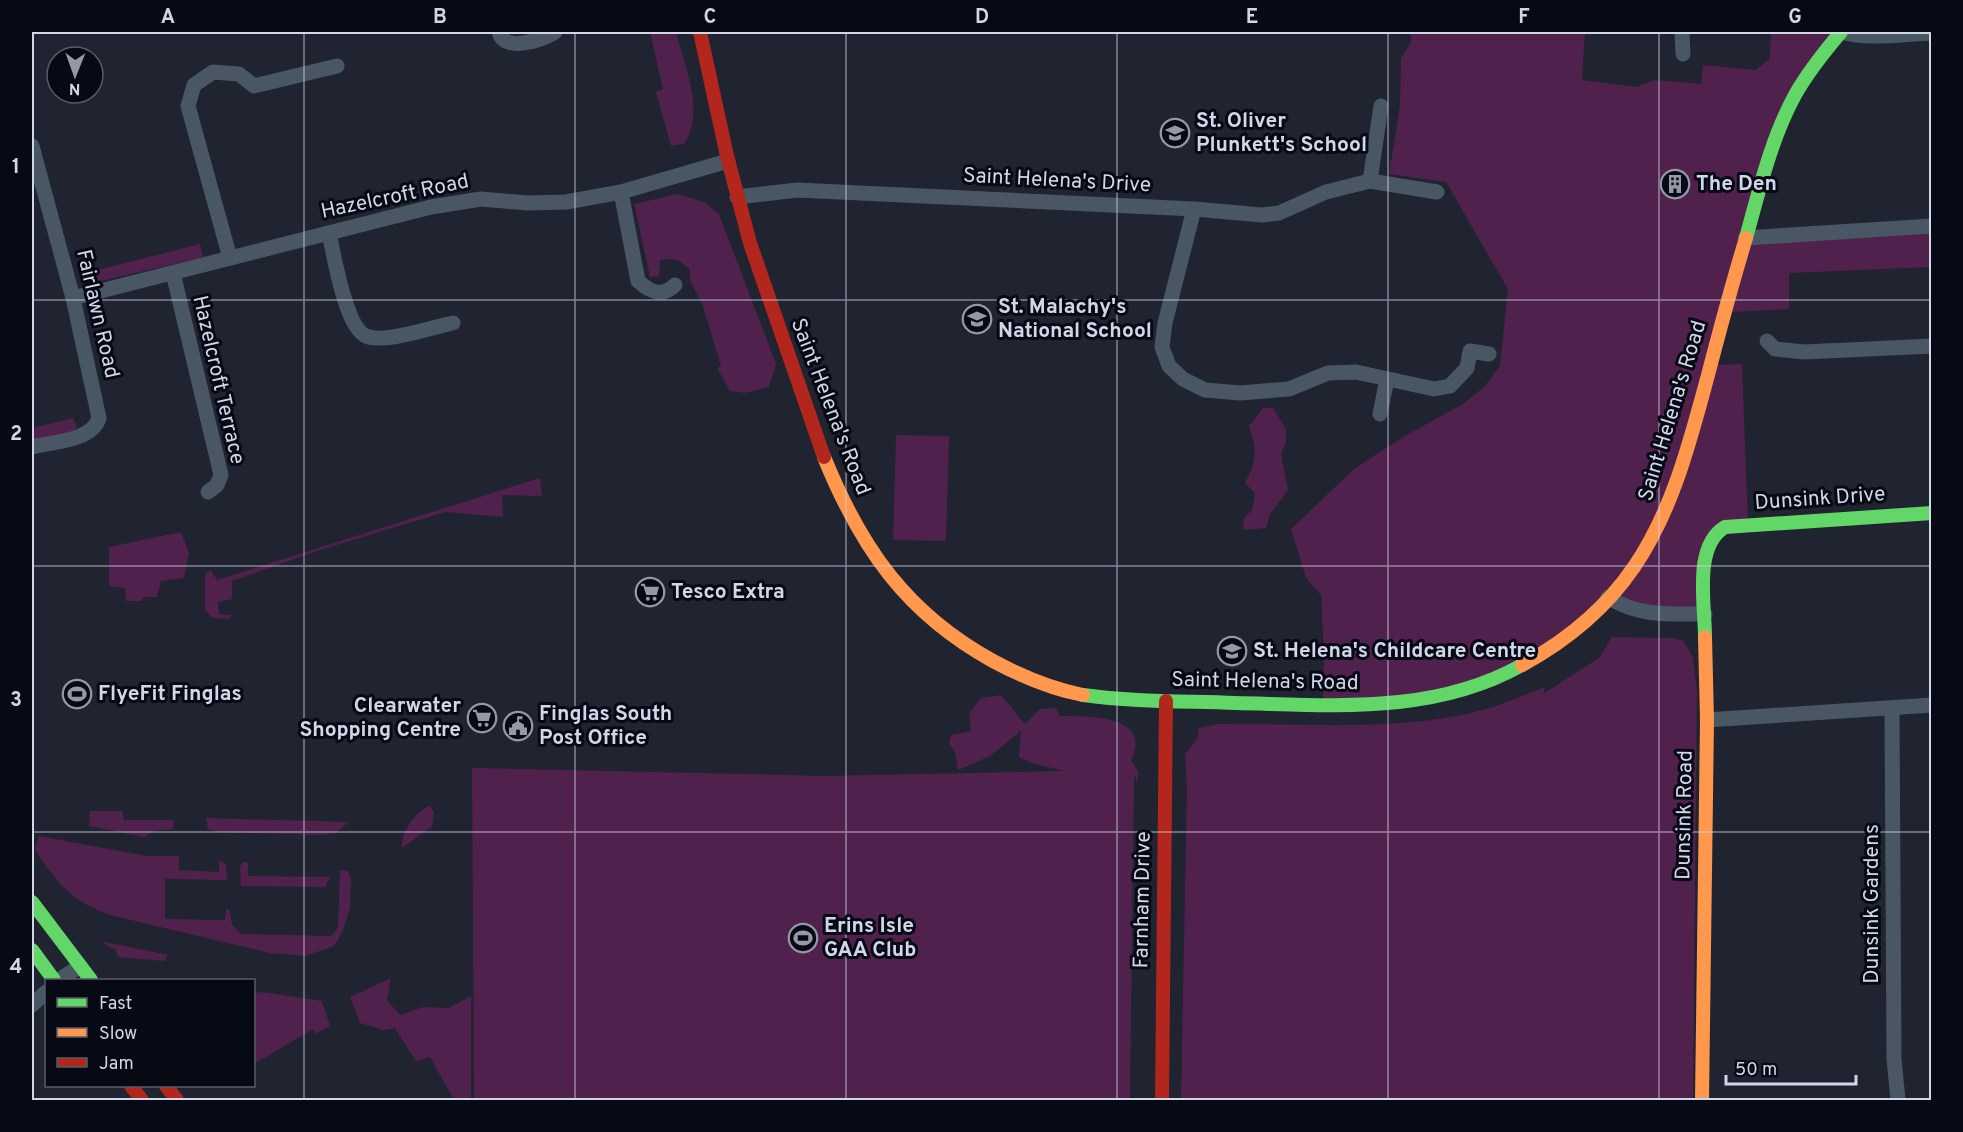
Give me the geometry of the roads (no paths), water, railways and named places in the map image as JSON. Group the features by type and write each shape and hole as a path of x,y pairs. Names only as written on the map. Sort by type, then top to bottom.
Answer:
{"street":[{"path":"499,32 500,38 516,44 555,32"},
{"name":"Saint Helena's Road","path":"700,32 728,161 765,293 830,475 864,541 894,583 914,606 940,626 1028,677 1081,694 1166,700 1383,706 1425,700 1497,678 1539,655 1583,622 1632,570 1673,496 1745,238 1779,131 1791,102 1812,67 1841,32"},
{"path":"1682,32 1683,54"},
{"path":"1841,32 1855,36 1922,33"},
{"path":"230,258 188,106 194,85 213,72 239,74 254,86 337,66"},
{"path":"1370,182 1380,106"},
{"name":"Fairlawn Road","path":"32,146 73,298 99,418 97,426 87,434 32,447"},
{"name":"Hazelcroft Road","path":"73,298 431,207 481,199 528,203 566,202 621,192 728,161"},
{"name":"Saint Helena's Drive","path":"737,197 797,190 1194,209 1262,215 1279,213 1326,192 1370,182 1437,192"},
{"path":"621,192 638,281 647,289 658,293 669,291 675,285"},
{"path":"1194,209 1165,323 1162,347 1169,366 1183,379 1205,390 1240,393 1289,389 1328,373 1356,372 1434,389 1450,386 1467,368 1470,351 1489,354"},
{"path":"1745,238 1932,226"},
{"path":"329,233 351,322 365,336 382,338 453,323"},
{"name":"Hazelcroft Terrace","path":"173,273 221,475 217,485 208,492"},
{"path":"1767,342 1775,350 1804,352 1932,346"},
{"path":"1380,414 1387,379"},
{"name":"Dunsink Drive","path":"1713,533 1725,526 1932,513"},
{"name":"Dunsink Road","path":"1702,1101 1707,720 1704,558 1707,542 1713,533"},
{"path":"1608,597 1635,611 1649,614 1705,614"},
{"name":"Farnham Drive","path":"1162,1101 1166,700"},
{"path":"1707,720 1932,705"},
{"name":"Dunsink Gardens","path":"1892,708 1894,1059 1898,1101"},
{"path":"32,902 90,979"},
{"path":"32,950 53,979"},
{"path":"62,979 80,966"},
{"path":"32,1005 45,993"},
{"path":"132,1087 142,1101"},
{"path":"167,1087 177,1101"}],"place":[{"name":"St. Oliver Plunkett's School","path":"1175,133"},
{"name":"The Den","path":"1675,184"},
{"name":"St. Malachy's National School","path":"977,319"},
{"name":"Tesco Extra","path":"650,592"},
{"name":"St. Helena's Childcare Centre","path":"1232,651"},
{"name":"FlyeFit Finglas","path":"77,694"},
{"name":"Clearwater Shopping Centre","path":"482,718"},
{"name":"Finglas South Post Office","path":"518,726"},
{"name":"Erins Isle GAA Club","path":"803,938"}]}
